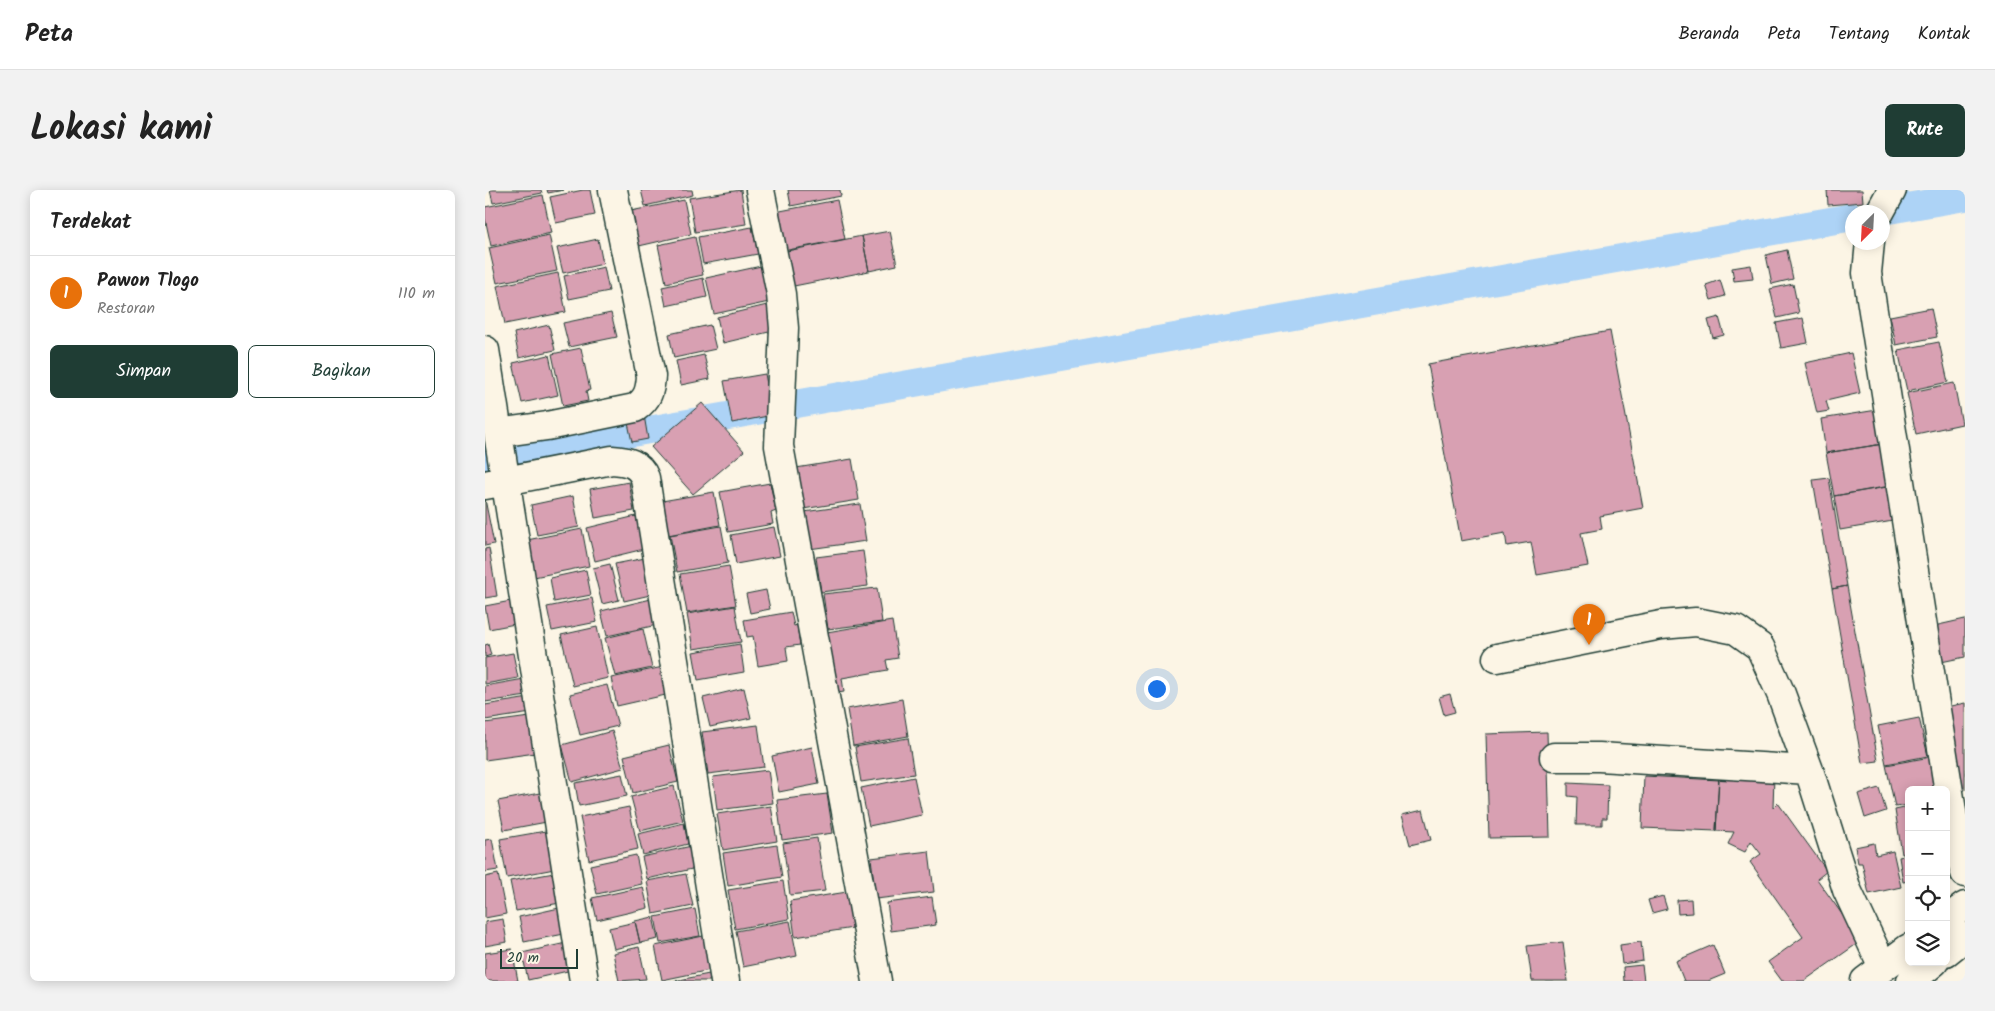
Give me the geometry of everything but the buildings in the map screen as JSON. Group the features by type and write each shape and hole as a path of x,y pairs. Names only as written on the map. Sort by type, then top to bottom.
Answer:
{"main road":[{"path":"499,436 635,408 644,402 650,392 651,376 613,190"},
{"path":"759,190 781,294 784,328 778,429 779,446 877,981"},
{"path":"1869,250 1867,274 1957,843 1965,873"},
{"path":"485,350 499,436 498,479 584,981"},
{"path":"498,479 612,460 625,460 636,465 643,472 725,981"},
{"path":"1497,658 1661,625 1696,622 1736,630 1761,647 1781,694 1809,770 1874,974 1905,951"},
{"path":"1554,757 1599,757 1809,770"},
{"path":"1950,917 1965,906"},
{"path":"1950,949 1965,937"},
{"path":"1911,981 1929,966"}],"waterway":[{"path":"1890,210 1965,197"},
{"path":"485,459 1845,218"}],"place":[{"name":"Pawon Tlogo","path":"1589,645"}]}
